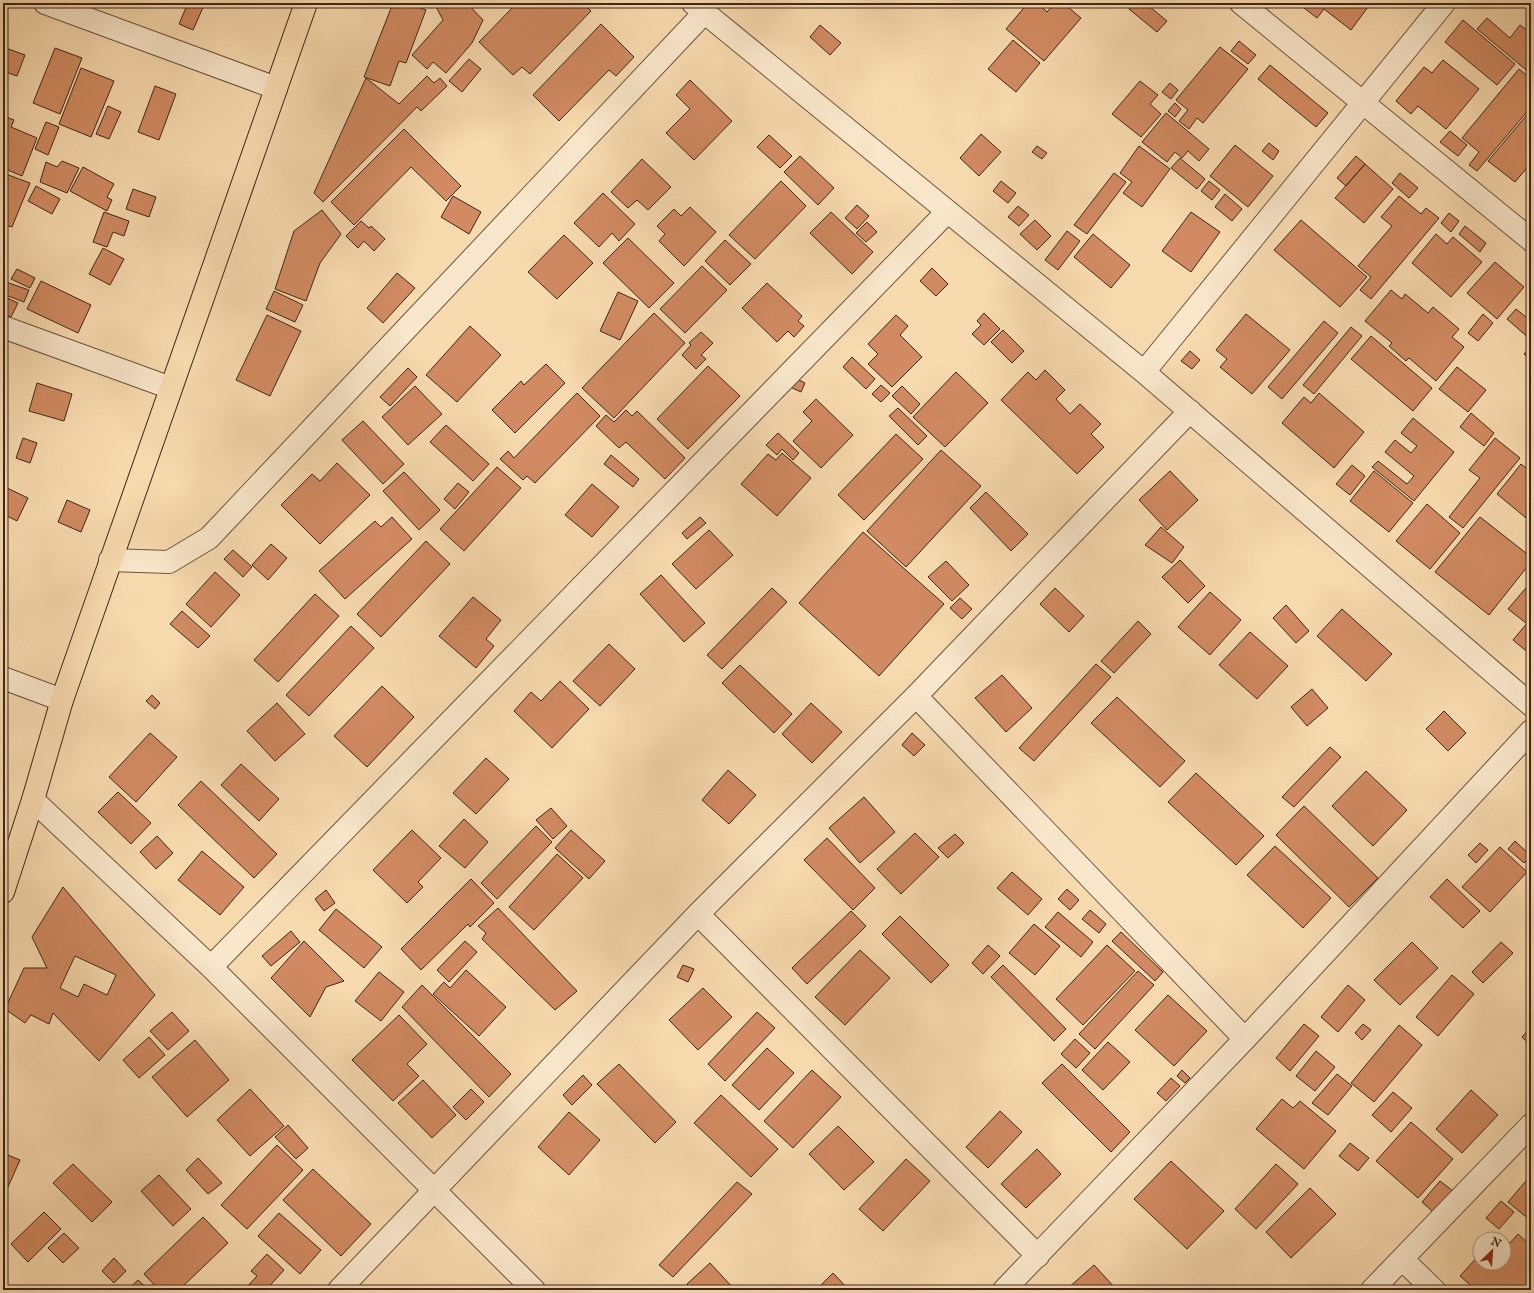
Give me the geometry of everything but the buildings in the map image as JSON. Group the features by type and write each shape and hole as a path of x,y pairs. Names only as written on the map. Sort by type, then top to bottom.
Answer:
{"main road":[{"path":"3,892 33,800 62,700 306,3"}],"street":[{"path":"45,3 276,88"},
{"path":"1241,3 1531,240"},
{"path":"1144,372 1364,104 1444,3"},
{"path":"110,560 169,562 209,538 698,8 1144,372 1531,705"},
{"path":"211,967 947,212"},
{"path":"3,327 171,388"},
{"path":"339,1290 698,914 916,696 1190,411"},
{"path":"3,678 62,700"},
{"path":"916,696 1245,1039"},
{"path":"1004,1290 1245,1039 1531,732"},
{"path":"33,800 211,967 534,1290"},
{"path":"698,914 1038,1256"},
{"path":"1372,1290 1531,1125"},
{"path":"1402,1259 1434,1290"}]}
